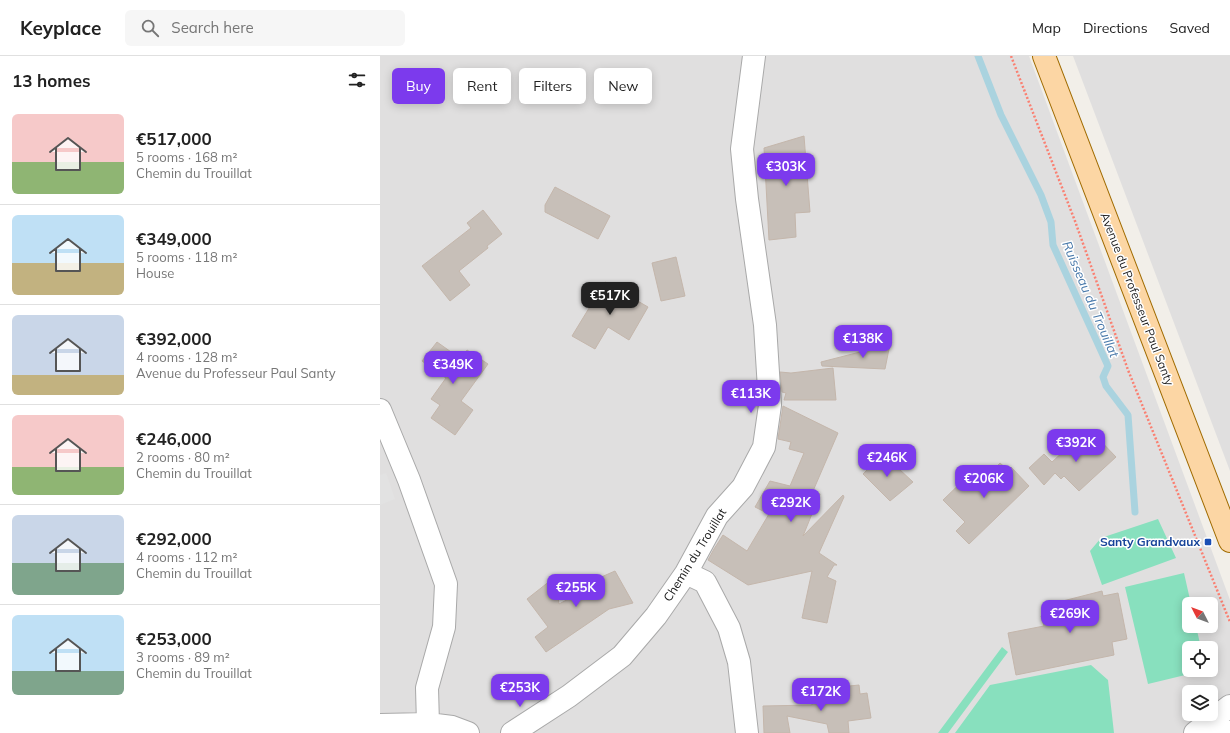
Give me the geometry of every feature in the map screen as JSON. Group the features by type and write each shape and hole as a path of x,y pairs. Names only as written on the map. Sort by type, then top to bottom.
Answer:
{"main road":[{"name":"Avenue du Professeur Paul Santy","path":"1044,56 1230,541"}],"street":[{"name":"Chemin du Trouillat","path":"512,733 568,696 622,656 656,616 686,573 717,516 743,487 764,447 770,406 765,325 747,199 742,149 754,56"},
{"path":"380,410 409,480 446,584 444,627 427,688 428,724"},
{"path":"686,573 705,582 729,628 739,662 747,733"},
{"path":"1195,733 1230,706"},
{"path":"380,725 428,724 452,726 468,733"},
{"path":"1214,733 1230,732"}],"path":[{"path":"1011,56 1075,221 1128,370 1230,622"}],"shaded area":[{"path":"380,56 1029,56 1230,600 1230,733 380,733"},
{"path":"1073,56 1230,56 1230,471"},
{"path":"386,473 395,499 380,505 380,475"}],"green space":[{"path":"1158,519 1176,558 1102,585 1090,551 1101,538"},
{"path":"1184,573 1189,597 1182,597 1182,633 1198,633 1199,641 1182,641 1182,676 1148,684 1125,587"},
{"path":"1002,647 1008,652 948,733 938,733"},
{"path":"1091,665 1108,680 1114,733 955,733 990,685"}],"building":[{"path":"804,136 810,212 795,213 796,237 769,240 764,148"},
{"path":"555,187 610,216 598,239 545,212 545,205"},
{"path":"483,210 502,234 487,246 488,248 459,271 470,285 450,301 422,266 471,228 467,223"},
{"path":"676,257 685,296 661,301 652,263"},
{"path":"605,282 648,307 629,340 608,327 595,349 572,336"},
{"path":"437,342 461,359 467,350 488,364 461,401 473,410 455,435 431,418 440,405 431,399 446,378 422,361"},
{"path":"890,344 885,369 822,366 821,362 864,351 864,346"},
{"path":"833,368 836,400 784,400 786,393 782,392 780,372 791,373"},
{"path":"783,406 838,433 813,491 820,494 803,536 843,495 844,497 819,553 837,565 834,565 827,577 836,581 827,623 802,618 812,571 748,585 708,560 723,535 747,551 769,514 755,507 770,481 790,486 804,453 789,449 791,442 778,439"},
{"path":"1093,433 1116,457 1079,491 1064,476 1061,479 1055,473 1044,485 1029,468 1044,454 1052,462 1078,438 1082,443"},
{"path":"883,454 913,482 890,501 863,474"},
{"path":"1000,463 1008,470 1011,467 1029,486 969,544 956,531 965,522 943,500 969,475 974,480 980,474 985,478"},
{"path":"615,571 633,603 609,609 546,652 535,637 548,627 527,599 555,577 559,604 601,582 599,578"},
{"path":"1102,591 1103,596 1118,593 1127,639 1112,642 1114,655 1016,675 1008,633 1044,626 1041,616 1055,603"},
{"path":"859,685 860,694 867,693 871,718 848,721 849,733 829,733 827,724 787,716 790,733 764,733 763,706 812,705 811,697 841,694 840,687"}],"waterway":[{"name":"Ruisseau du Trouillat","path":"978,56 1001,115 1041,195 1051,222 1053,245 1108,366 1103,377 1106,386 1128,415 1135,512"}],"place":[{"name":"Santy Grandvaux","path":"1208,542"}]}
